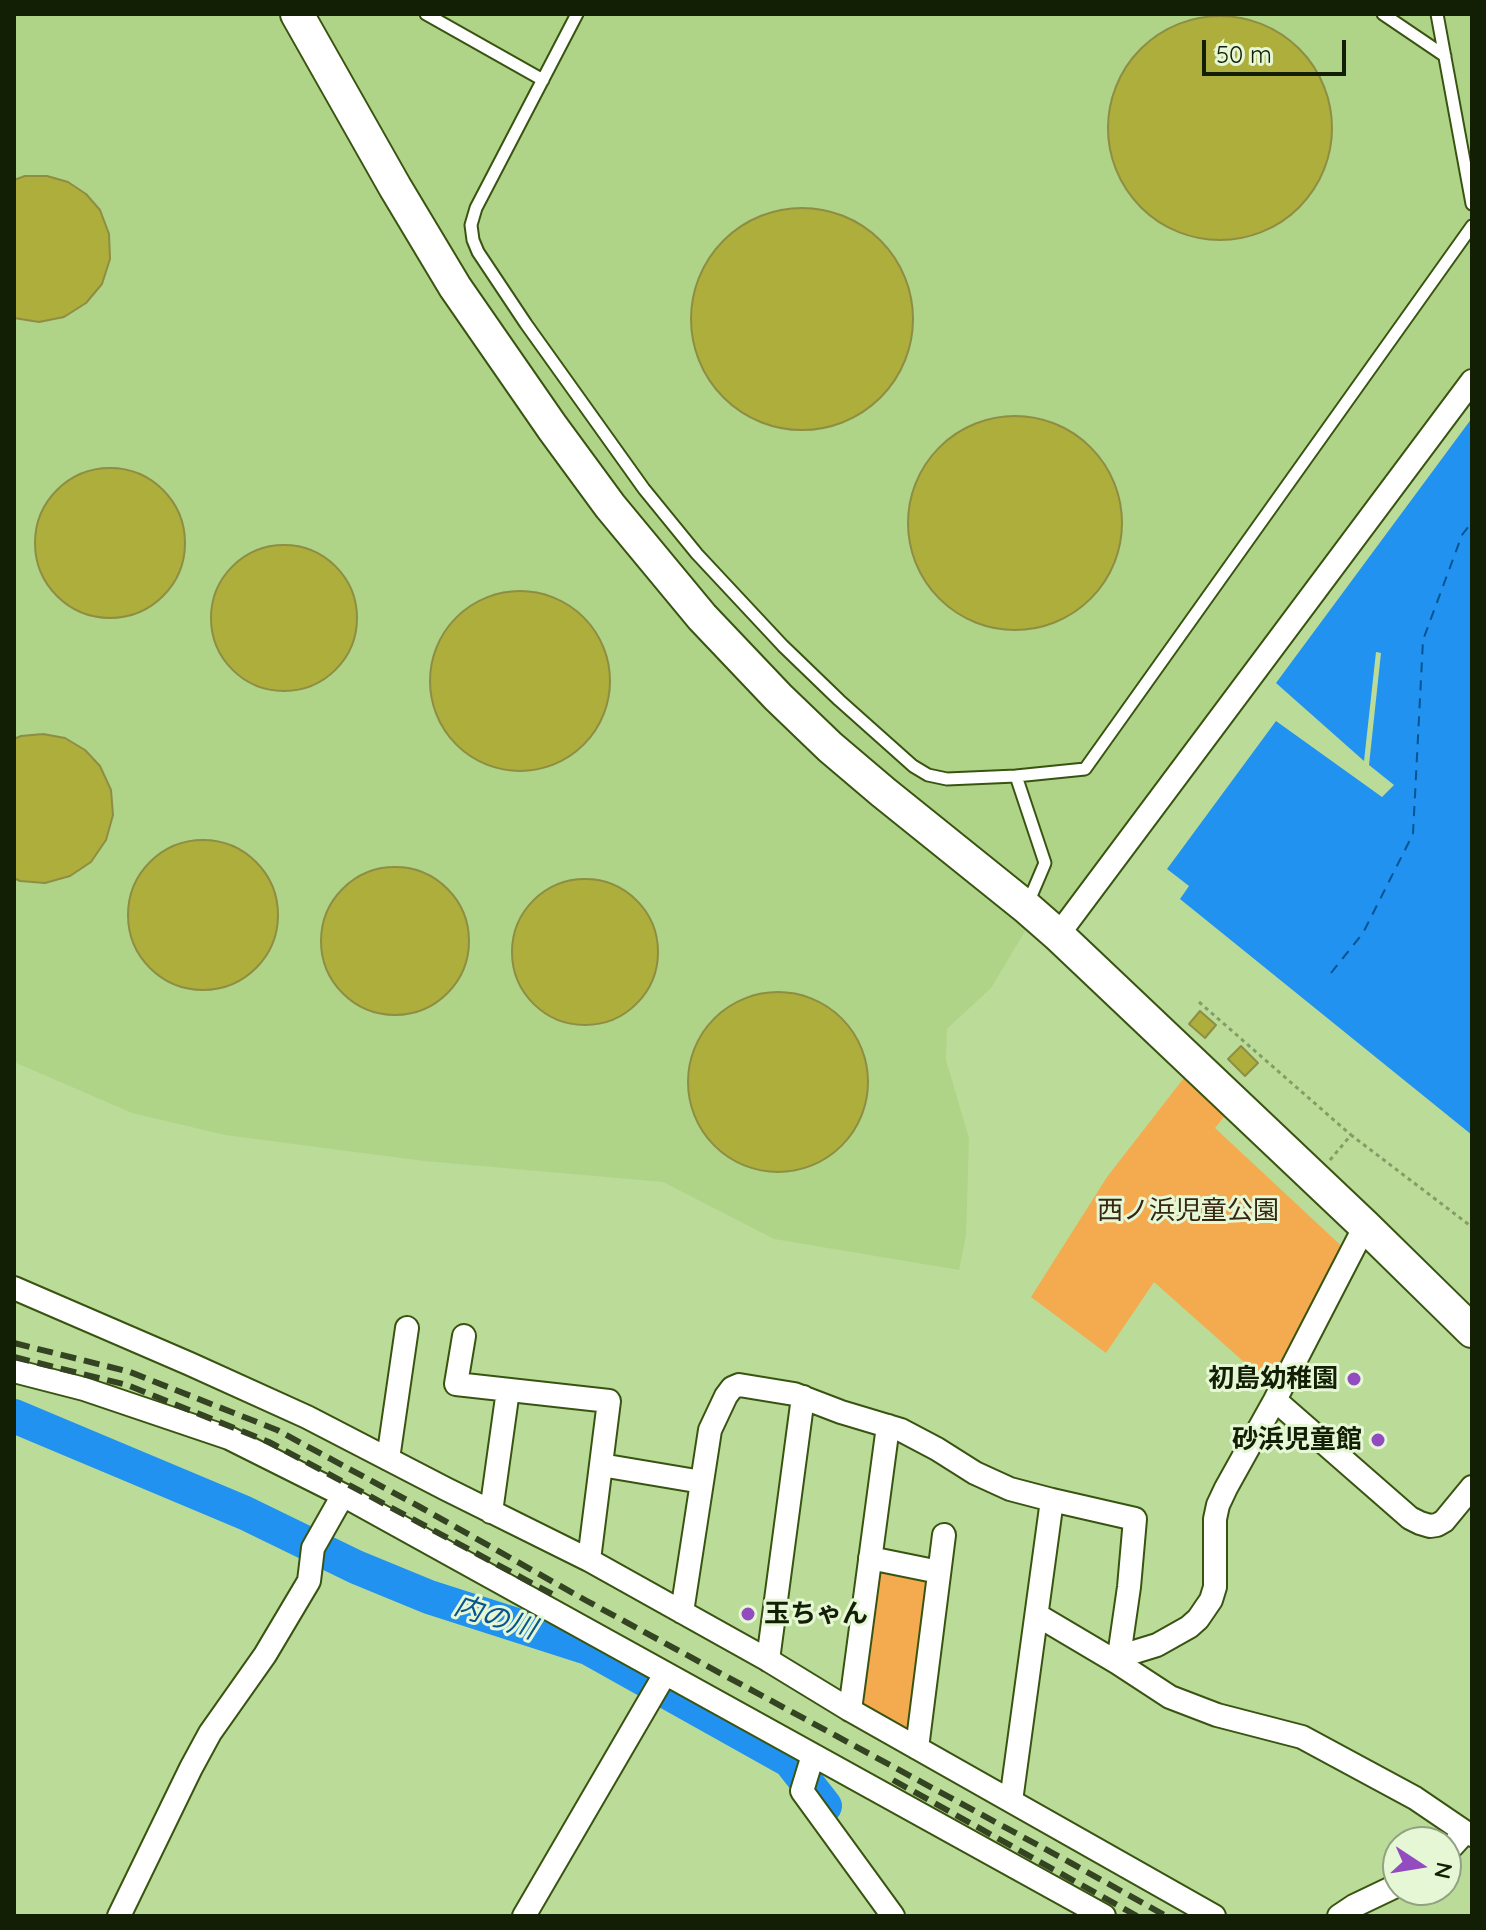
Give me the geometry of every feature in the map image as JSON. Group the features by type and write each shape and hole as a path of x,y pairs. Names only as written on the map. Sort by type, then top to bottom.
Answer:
{"street":[{"path":"297,14 455,287 610,506 745,664 830,747 1058,935 1472,1331"},
{"path":"1058,935 1472,381"},
{"path":"1118,1663 1131,1653 1157,1645 1189,1627 1211,1600 1215,1587 1215,1519 1218,1505 1365,1226"},
{"path":"14,1288 281,1405 589,1560 1214,1916"},
{"path":"388,1459 407,1328"},
{"path":"464,1336 456,1384 609,1401 589,1560"},
{"path":"14,1371 84,1389 229,1438 343,1495 576,1622 1104,1916"},
{"path":"682,1612 710,1430 732,1388 739,1385 794,1394 888,1426 926,1443 992,1482 1135,1519 1131,1575 1118,1663"},
{"path":"491,1512 508,1390"},
{"path":"768,1660 803,1397"},
{"path":"1275,1400 1410,1518 1420,1523 1430,1526 1444,1521 1472,1487"},
{"path":"850,1710 888,1426"},
{"path":"601,1465 702,1482"},
{"path":"119,1916 210,1733 265,1655 309,1581 313,1548 343,1495"},
{"path":"1011,1801 1052,1500"},
{"path":"917,1748 944,1535"},
{"path":"870,1558 939,1572"},
{"path":"1037,1615 1170,1697 1217,1715 1302,1737 1415,1798 1468,1834"},
{"path":"524,1916 665,1674"},
{"path":"813,1755 802,1791 893,1916"},
{"path":"1339,1916 1382,1893"}],"lane":[{"path":"426,14 543,80"},
{"path":"577,14 476,208 471,225 473,240 486,267 626,464 688,544 839,700 913,766 928,775 947,779 1085,769 1472,226"},
{"path":"1383,14 1445,56"},
{"path":"1437,14 1472,204"},
{"path":"1016,776 1045,863 1026,907"}],"path":[{"path":"1199,1002 1351,1135 1472,1227"},
{"path":"1315,1178 1351,1135"}],"shaded area":[{"path":"14,14 1472,14 1472,369 1060,916 1046,903 991,988 947,1029 946,1060 969,1138 966,1236 959,1270 774,1239 663,1182 424,1161 225,1135 132,1113 14,1062"}],"green space":[{"name":"西ノ浜児童公園","path":"1194,1065 1235,1103 1215,1128 1350,1254 1279,1393 1154,1282 1106,1353 1031,1297 1107,1177"},
{"path":"876,1567 934,1580 916,1727 906,1732 864,1708 860,1700"}],"water":[{"path":"1472,418 1472,1135 1180,899 1189,886 1167,869 1276,721 1382,797 1394,785 1369,765 1381,653 1376,652 1364,761 1276,683"}],"building":[{"path":"1220,16 1242,18 1263,25 1299,49 1323,85 1330,106 1330,150 1323,171 1299,207 1263,231 1242,238 1220,240 1198,238 1177,231 1141,207 1117,171 1110,150 1108,128 1110,106 1117,85 1141,49 1177,25 1198,18"},
{"path":"25,176 47,176 68,182 86,194 100,210 109,234 110,259 102,284 86,303 64,317 39,322 14,318 14,180"},
{"path":"802,208 844,217 880,241 904,277 913,319 904,361 880,397 844,421 802,430 760,421 724,397 700,361 691,319 700,277 724,241 760,217"},
{"path":"1015,416 1056,424 1091,447 1114,482 1122,523 1114,564 1091,599 1056,622 1015,630 974,622 939,599 916,564 908,523 916,482 939,447 974,424"},
{"path":"110,468 139,474 163,490 179,514 185,543 179,572 163,596 139,612 110,618 81,612 57,596 41,572 35,543 41,514 57,490 81,474"},
{"path":"284,545 312,550 336,566 352,590 357,618 352,646 336,670 312,686 284,691 256,686 232,670 216,646 211,618 216,590 232,566 256,550"},
{"path":"520,591 538,592 555,598 584,617 603,646 609,663 609,699 603,716 584,745 555,764 538,770 520,771 502,770 485,764 456,745 437,716 431,699 430,681 431,663 437,646 456,617 485,598 502,592"},
{"path":"43,734 65,738 85,750 100,766 111,790 113,815 106,840 91,862 70,876 45,883 14,878 14,739"},
{"path":"203,840 232,846 256,862 272,886 278,915 272,944 256,968 232,984 203,990 174,984 150,968 134,944 128,915 134,886 150,862 174,846"},
{"path":"395,867 423,873 447,889 463,913 469,941 463,969 447,993 423,1009 395,1015 367,1009 343,993 327,969 321,941 327,913 343,889 367,873"},
{"path":"585,879 613,885 636,901 652,924 658,952 652,980 636,1003 613,1019 585,1025 557,1019 534,1003 518,980 512,952 518,924 534,901 557,885"},
{"path":"778,992 813,999 842,1018 861,1047 868,1082 861,1117 842,1146 813,1165 778,1172 743,1165 714,1146 695,1117 688,1082 695,1047 714,1018 743,999"},
{"path":"1200,1011 1216,1025 1205,1038 1189,1024"},
{"path":"1241,1046 1258,1063 1245,1076 1228,1059"}],"waterway":[{"name":"内の川","path":"14,1416 245,1513 356,1567 429,1597 588,1648 790,1761 825,1806"}],"ferry route":[{"path":"1331,973 1363,933 1413,834 1423,640 1462,535 1472,522"}],"railway":[{"path":"14,1343 130,1372 277,1430 1166,1916"},
{"path":"14,1357 127,1385 269,1442 552,1594"},
{"path":"893,1780 1137,1916"}],"place":[{"name":"初島幼稚園","path":"1354,1379"},
{"name":"砂浜児童館","path":"1378,1440"},
{"name":"玉ちゃん","path":"748,1614"}]}
